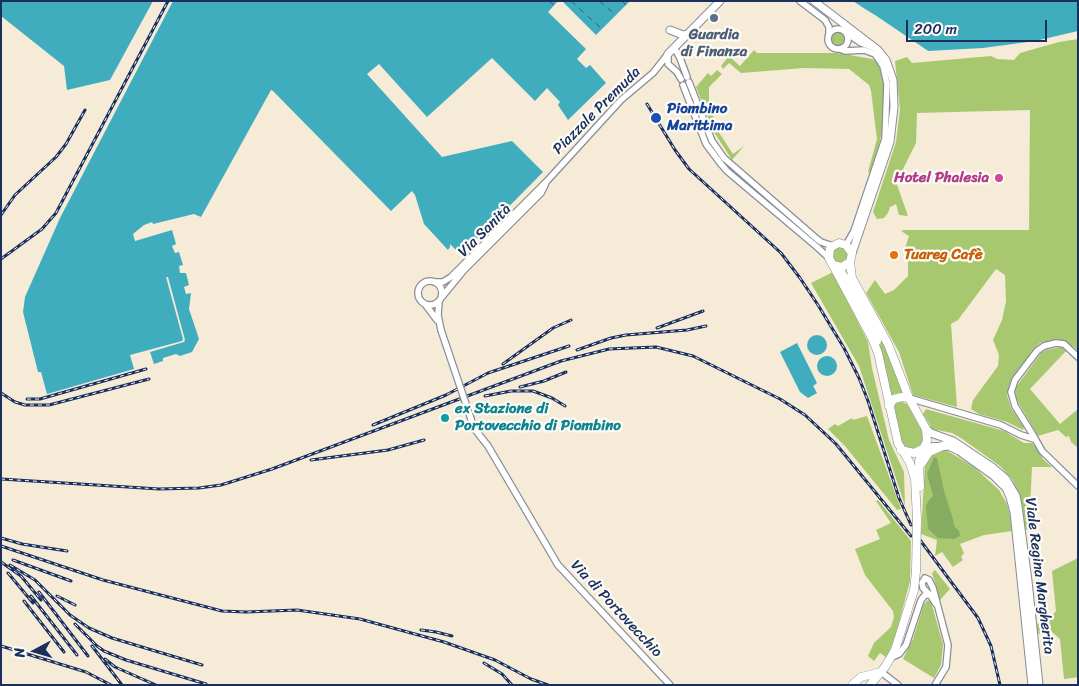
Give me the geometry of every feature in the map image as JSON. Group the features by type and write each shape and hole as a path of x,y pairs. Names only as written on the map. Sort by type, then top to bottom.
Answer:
{"main road":[{"path":"870,685 892,657 914,590 917,498 914,474 895,435 878,353 836,266 828,258 830,249 839,243 846,245 852,253 850,262 852,278 888,344 909,398 926,429 927,438 919,461 920,486 917,498"},
{"path":"836,266 845,266 850,262"},
{"path":"889,406 894,399 909,398"},
{"path":"920,475 922,463 926,455 933,449 945,446"},
{"path":"901,450 914,453 924,448"},
{"path":"855,683 864,675 882,672"}],"street":[{"path":"720,1 668,54 667,60 671,68 685,81 712,141 724,158 817,239 833,246"},
{"path":"800,1 825,20 829,34 828,40 831,46 845,50 864,50 875,54 883,66 887,84 885,139 854,231 846,245"},
{"path":"814,1 848,33"},
{"path":"829,34 836,29 848,33 878,50 886,60 893,80 894,107 890,142 852,253"},
{"path":"670,30 679,34 689,34"},
{"path":"840,49 845,46 848,33"},
{"path":"675,49 682,64 685,81 706,144 727,171 818,246 828,258"},
{"name":"Piazzale Premuda","path":"559,167 621,100 652,73 668,54"},
{"path":"671,68 682,64"},
{"name":"Piazzale Premuda","path":"652,73 671,68"},
{"name":"Via Sanità","path":"425,304 419,297 419,288 425,282 443,282 451,277 559,167"},
{"name":"Via Sanità","path":"440,299 457,278 541,193 547,181"},
{"path":"425,304 431,305 440,299 441,289 434,282"},
{"name":"Via di Portovecchio","path":"438,322 440,299"},
{"name":"Via di Portovecchio","path":"425,304 438,322 471,419 483,436 558,565 670,685"},
{"path":"1078,357 1064,344 1048,344 1038,351 1015,380 1011,389 1012,400 1044,455 1078,486"},
{"path":"909,398 1008,427 1021,435 1034,439"},
{"path":"918,415 922,407 932,406"},
{"name":"Viale Regina Margherita","path":"926,429 962,446 992,467 1006,479 1016,496 1032,685"},
{"name":"Viale Regina Margherita","path":"924,448 951,446 994,476 1006,488 1014,512 1039,685"},
{"path":"935,685 946,666 948,653 947,636 936,604 933,588 926,578 923,580 922,586 936,604"},
{"path":"892,657 899,654 906,644 921,600 925,595 930,595"},
{"path":"882,672 898,685"}],"green space":[{"path":"835,32 841,32 845,39 841,46 835,46 831,42 831,36"},
{"path":"1078,39 1078,351 1073,346 1071,347 1058,339 1040,343 1011,380 1007,395 1011,408 1024,427 1023,430 1007,422 979,414 971,409 973,400 998,366 999,355 993,340 1002,320 1006,301 1005,275 996,269 958,320 951,324 957,407 913,395 899,352 866,293 875,280 885,294 894,290 908,276 910,257 907,255 909,250 905,248 909,236 901,231 1029,230 1030,110 917,113 916,143 903,169 909,174 895,179 908,216 899,215 896,204 890,207 884,218 877,219 873,212 896,142 900,109 895,61 907,57 912,63 991,56 997,59 1014,60 1020,53 1059,42"},
{"path":"754,50 757,53 838,53 876,61 880,68 883,82 883,127 870,173 868,172 877,139 869,85 849,69 804,68 741,73 729,63 723,69 721,66 729,56 740,66"},
{"path":"717,70 722,74 709,87 709,100 715,123 733,154 744,146 732,160 714,132 696,87 708,73 711,76"},
{"path":"840,247 846,249 848,255 846,261 840,263 834,261 832,255 834,249"},
{"path":"833,272 868,342 872,368 889,440 904,472 905,506 859,366 811,283"},
{"path":"846,273 888,351 903,393 894,394 890,397 876,330"},
{"path":"1061,347 1066,351 1030,389 1060,424 1078,409 1078,448 1071,442 1069,436 1066,437 1058,430 1038,436 1015,397 1016,387 1041,353"},
{"path":"900,401 907,404 923,433 924,438 921,445 914,449 904,447 900,438 894,408 895,404"},
{"path":"926,409 1004,431 1024,443 1032,443 1037,448 1043,459 1052,467 1032,467 1029,529 1024,530 1018,492 1012,479 1000,466 961,438 952,433 932,429 923,414"},
{"path":"867,416 901,509 897,510 845,446 828,429 835,424 838,426 852,418 853,420"},
{"path":"946,450 974,467 999,490 1007,504 1012,531 984,535 960,544 964,553 961,557 963,560 953,567 942,552 935,556 937,540 921,534 925,463 934,452"},
{"path":"934,457 937,458 954,526 959,531 960,536 954,539 938,538 928,529 926,506 933,496 927,474"},
{"path":"878,500 911,541 910,581 896,634 887,658 880,653 874,661 868,656 874,643 891,627 894,617 893,611 865,575 855,549 880,539 876,530 891,523 876,501"},
{"path":"1078,558 1078,677 1064,679 1060,639 1052,632 1037,634 1035,624 1046,623 1056,611 1052,571"},
{"path":"935,570 950,589 940,600 932,573"},
{"path":"928,600 931,602 943,644 941,665 934,678 903,659 913,639 924,604"}],"water":[{"path":"1,1 153,1 110,80 67,90 64,66 1,16"},
{"path":"173,1 558,1 548,12 586,49 577,59 586,68 590,65 606,83 568,120 558,105 560,102 547,88 535,101 492,58 427,117 379,64 367,74 442,157 512,141 543,172 461,255 450,244 448,250 424,224 412,191 391,211 271,90 201,217 194,214 153,224 152,222 144,225 133,234 135,241 172,230 176,244 172,246 175,253 179,252 183,265 179,266 180,273 186,273 189,285 184,287 186,294 191,293 189,309 199,339 192,352 163,358 163,361 154,364 150,352 184,342 185,340 168,277 166,277 182,341 130,355 134,369 47,394 41,372 38,372 23,312 25,297 60,218"},
{"path":"562,1 630,1 596,35"},
{"path":"853,1 1078,1 1078,31 1035,41 983,48 928,51"},
{"path":"817,335 824,338 827,345 824,352 817,355 810,352 807,345 810,338"},
{"path":"797,343 817,383 813,386 817,393 808,398 800,392 780,352"},
{"path":"827,356 834,359 837,366 834,373 827,376 820,373 817,366 820,359"}],"pier":[{"path":"851,1 875,15 928,51 926,52"}],"ferry route":[{"path":"549,1 554,5"},
{"path":"571,1 602,29"},
{"path":"599,1 616,15"},
{"path":"622,1 626,5"}],"railway":[{"path":"1,259 42,229 56,213 168,1"},
{"path":"647,104 689,169 781,253 818,305 844,348 859,378 899,498 911,525"},
{"path":"1,215 15,195 56,157 66,144 85,110"},
{"path":"657,328 703,311"},
{"path":"503,364 553,328 571,320"},
{"path":"577,350 611,338 626,335 687,330 706,326"},
{"path":"373,425 446,395 488,373 569,346"},
{"path":"1,479 159,489 199,488 221,485 272,469 561,361 609,349 656,347 693,356 780,399 805,415 836,444 911,536"},
{"path":"27,399 40,399 146,369"},
{"path":"520,387 544,381 566,372"},
{"path":"1,393 15,402 25,405 49,405 149,379"},
{"path":"485,396 511,391 533,391 552,398 565,406"},
{"path":"311,460 388,450 424,440"},
{"path":"1,538 22,544 67,551"},
{"path":"920,540 978,618 991,646 1000,685"},
{"path":"1,546 103,580 222,611 297,610 360,619 444,642 495,660 531,679 548,685"},
{"path":"13,560 71,581"},
{"path":"1,562 21,576 41,600"},
{"path":"10,565 35,580 70,615 89,628 112,638 202,665"},
{"path":"8,573 33,603"},
{"path":"39,592 88,656"},
{"path":"31,596 77,655"},
{"path":"57,596 75,605"},
{"path":"24,601 64,652"},
{"path":"75,624 104,651 126,660 206,684"},
{"path":"421,630 452,636"},
{"path":"1,646 86,672 111,685"},
{"path":"92,646 122,685"},
{"path":"105,659 115,667 156,685"},
{"path":"484,663 502,674 512,685"}],"place":[{"name":"Guardia di Finanza","path":"714,18"},
{"name":"Piombino Marittima","path":"656,118"},
{"name":"Hotel Phalesia","path":"999,178"},
{"name":"Tuareg Cafè","path":"894,255"},
{"name":"ex Stazione di Portovecchio di Piombino","path":"445,418"}]}
